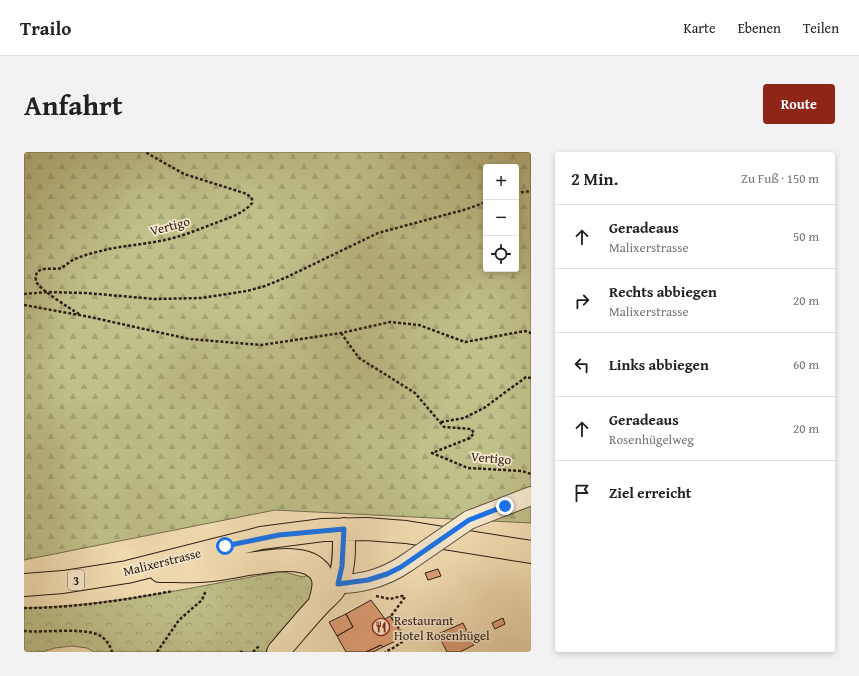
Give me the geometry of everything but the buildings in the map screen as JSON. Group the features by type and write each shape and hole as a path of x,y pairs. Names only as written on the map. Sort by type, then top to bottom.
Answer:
{"main road":[{"name":"Malixerstrasse","path":"24,585 63,582 127,572 261,538 299,532 344,529 406,532 531,552"},
{"path":"278,652 320,604 331,595 331,583 342,566 344,529"},
{"path":"127,572 200,571 225,569 271,561 292,560 308,563 317,568 331,583"}],"lane":[{"path":"331,583 361,582 378,578 408,562 469,520 531,496"}],"path":[{"name":"Vertigo","path":"81,316 38,284 36,280 38,272 42,269 62,268 72,260 110,249 183,236 242,211 252,203 252,199 247,194 184,174 145,152"},
{"path":"519,193 531,191"},
{"path":"24,294 47,292 86,293 155,299 201,298 246,291 265,286 287,277 378,233 467,209 483,203"},
{"path":"24,306 81,316 189,339 261,345 341,333 390,322 419,325 465,342 525,331 531,333"},
{"name":"Vertigo","path":"341,333 359,358 415,393 444,427 471,429 474,433 470,438 432,453 468,468 522,471 531,474"},
{"path":"441,422 464,418 484,408 526,377 531,378"},
{"path":"158,652 179,620 202,600 207,585"},
{"path":"374,596 388,599 402,596 405,597 391,616 406,639 385,652"},
{"path":"24,631 80,632 93,634 104,639 112,652"},
{"path":"240,652 245,652"}],"green space":[{"path":"24,152 531,152 531,523 275,510 24,560"},
{"path":"319,571 323,579 278,652 94,652 87,648 72,646 55,648 42,652 24,652 24,608 88,604 120,600 278,572 303,577"}],"place":[{"name":"Restaurant Hotel Rosenhügel","path":"381,627"}],"route":[{"path":"225,546 299,532 344,529 341,576 338,584 353,583 378,578 401,567 469,520 505,506"}]}
